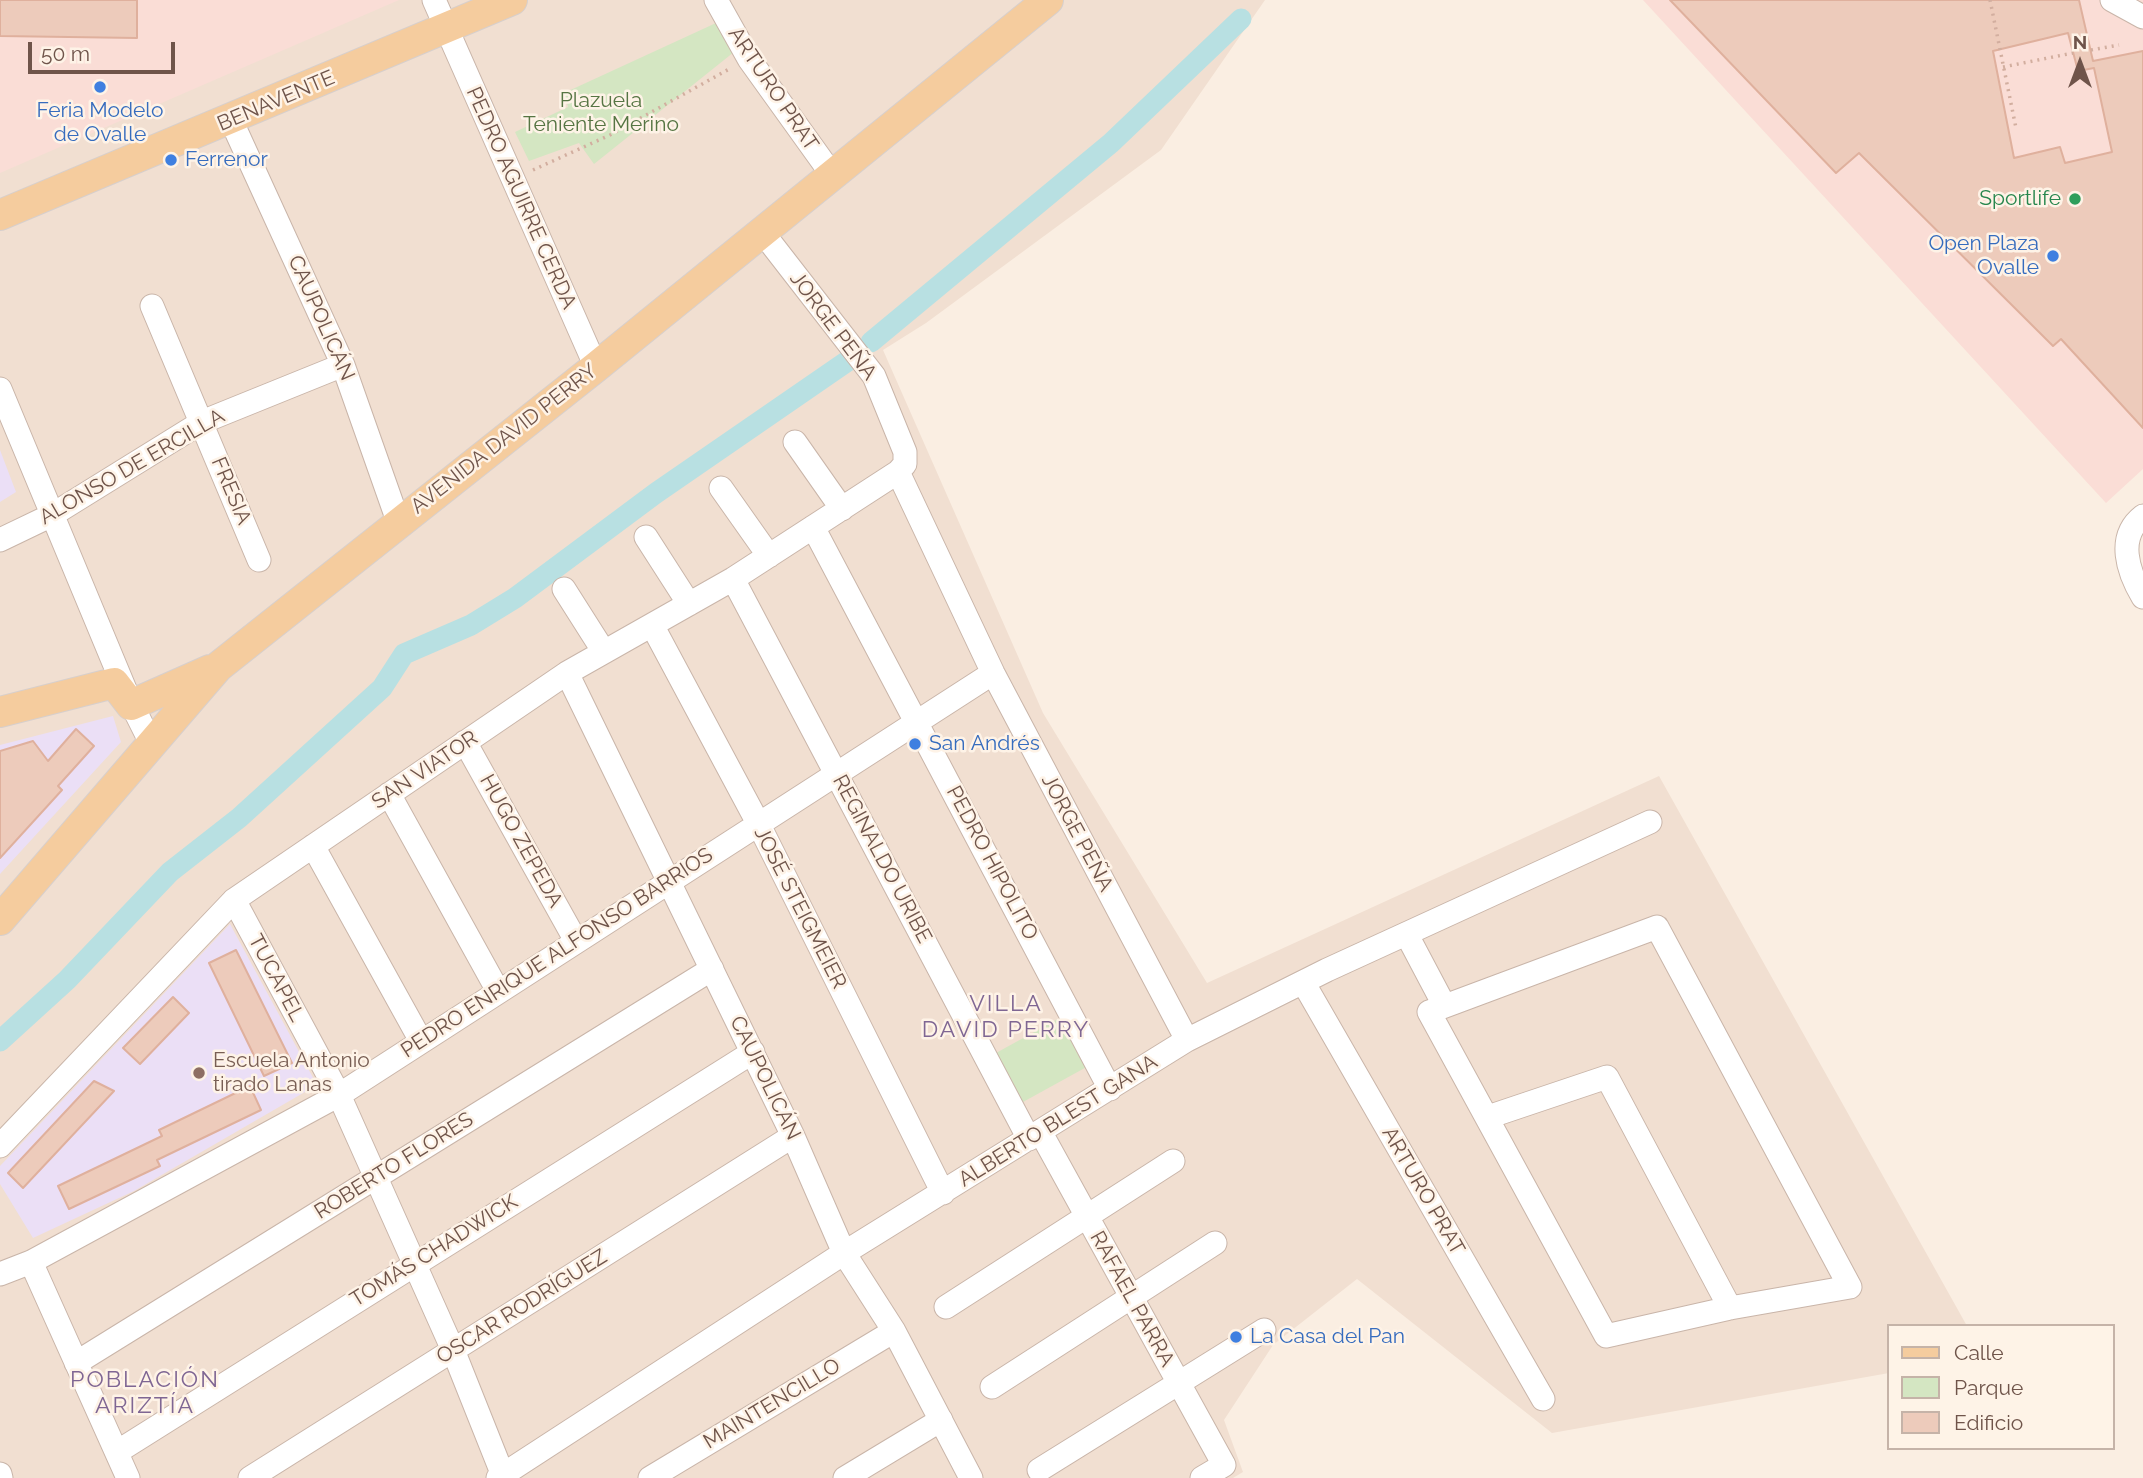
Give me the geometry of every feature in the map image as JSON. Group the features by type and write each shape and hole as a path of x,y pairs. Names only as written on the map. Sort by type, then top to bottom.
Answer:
{"main road":[{"name":"BENAVENTE","path":"0,215 512,0"},
{"name":"AVENIDA DAVID PERRY","path":"0,919 218,667 763,233 1048,0"},
{"path":"0,712 114,683 131,705 218,667"}],"street":[{"name":"PEDRO AGUIRRE CERDA","path":"434,0 596,367"},
{"name":"ARTURO PRAT","path":"716,0 748,59 833,176"},
{"path":"2112,0 2143,17"},
{"name":"CAUPOLICÁN","path":"231,120 343,365 398,521"},
{"name":"JORGE PEÑA","path":"763,233 874,376 905,452 902,468 993,673 1187,1040"},
{"name":"FRESIA","path":"152,306 259,560"},
{"name":"ALONSO DE ERCILLA","path":"0,540 52,515 202,422 343,365"},
{"path":"0,389 131,705 151,743"},
{"path":"795,442 842,509"},
{"name":"SAN VIATOR","path":"0,1146 234,900 567,673 733,579 902,468"},
{"path":"721,488 769,556"},
{"path":"2138,520 2126,552 2132,578 2143,597"},
{"name":"PEDRO HIPOLITO","path":"813,527 918,721 1110,1089"},
{"path":"646,537 689,604"},
{"name":"REGINALDO URIBE","path":"733,579 1035,1136"},
{"path":"564,589 604,652"},
{"name":"JOSÉ STEIGMEIER","path":"652,625 758,823 943,1193"},
{"name":"CAUPOLICÁN","path":"567,673 793,1136 844,1253 894,1331 971,1478"},
{"name":"PEDRO ENRIQUE ALFONSO BARRIOS","path":"0,1274 31,1262 339,1095 993,673"},
{"name":"HUGO ZEPEDA","path":"466,742 576,941"},
{"path":"389,794 498,991"},
{"name":"ALBERTO BLEST GANA","path":"501,1477 844,1253 1187,1040 1303,982 1650,822"},
{"path":"313,846 421,1041"},
{"name":"TUCAPEL","path":"234,900 339,1095 453,1350 501,1477"},
{"path":"1657,927 1850,1287 1730,1308 1606,1336 1429,1012 1444,1004 1657,927"},
{"path":"1407,935 1444,1004"},
{"name":"ROBERTO FLORES","path":"76,1363 712,969"},
{"name":"ARTURO PRAT","path":"1303,982 1542,1399"},
{"name":"TOMÁS CHADWICK","path":"117,1452 752,1052"},
{"path":"1488,1117 1607,1077 1730,1308"},
{"name":"OSCAR RODRÍGUEZ","path":"250,1478 793,1136"},
{"name":"RAFAEL PARRA","path":"1035,1136 1087,1217 1224,1465 1202,1478"},
{"path":"946,1307 1173,1161"},
{"path":"992,1387 1215,1243"},
{"path":"31,1262 128,1478"},
{"path":"1039,1470 1180,1385 1264,1330"},
{"name":"MAINTENCILLO","path":"650,1478 894,1331"},
{"path":"845,1478 941,1420"}],"path":[{"path":"1990,0 2016,128"},
{"path":"2091,50 2119,45"},
{"path":"2003,67 2073,54"},
{"path":"513,179 610,135 748,59"}],"shaded area":[{"path":"0,0 1265,0 1161,150 926,323 883,350 1043,713 1207,983 1659,776 1966,1324 1888,1324 1888,1373 1552,1433 1357,1279 1273,1345 1224,1420 1243,1472 1233,1478 0,1478"},
{"name":"Feria Modelo de Ovalle","path":"0,0 399,0 0,173"},
{"name":"Open Plaza Ovalle","path":"1643,0 2143,0 2143,469 2106,503"},
{"path":"0,450 16,492 0,502"},
{"path":"113,716 121,742 0,874 0,745"},
{"name":"Escuela Antonio tirado Lanas","path":"230,924 317,1085 134,1191 33,1238 0,1184 0,1166"}],"green space":[{"name":"Plazuela Teniente Merino","path":"716,23 734,52 594,164 579,143 529,161 515,132 568,107 564,93"},
{"path":"1065,1015 1092,1064 1023,1102 996,1053"}],"building":[{"path":"0,0 137,0 137,38 0,36"},
{"name":"Open Plaza Ovalle","path":"1670,0 2079,0 2093,61 2143,51 2143,428 2061,339 2053,346 1859,153 1836,173","holes":["2068,33 2078,71 2094,68 2112,152 2065,163 2060,147 2014,158 1993,51"]},
{"path":"76,729 94,746 58,786 62,790 0,858 0,751 33,741 48,761"},
{"path":"236,950 292,1063 264,1076 209,963"},
{"path":"173,997 189,1013 140,1064 123,1048"},
{"path":"94,1081 114,1091 23,1188 8,1173"},
{"path":"250,1086 261,1110 157,1160 160,1166 69,1209 58,1186 162,1136 159,1130"}],"waterway":[{"path":"871,342 1111,143 1241,19"},
{"path":"0,1041 67,980 170,872 239,818 382,688 404,654 471,625 515,598 656,493 849,360"}],"place":[{"name":"Feria Modelo de Ovalle","path":"100,87"},
{"name":"Ferrenor","path":"171,160"},
{"name":"Sportlife","path":"2075,199"},
{"name":"Open Plaza Ovalle","path":"2053,256"},
{"name":"San Andrés","path":"915,744"},
{"name":"Escuela Antonio tirado Lanas","path":"199,1073"},
{"name":"La Casa del Pan","path":"1236,1337"}],"district":[{"name":"VILLA DAVID PERRY","path":"1006,1017"},
{"name":"POBLACIÓN ARIZTÍA","path":"145,1393"}]}
